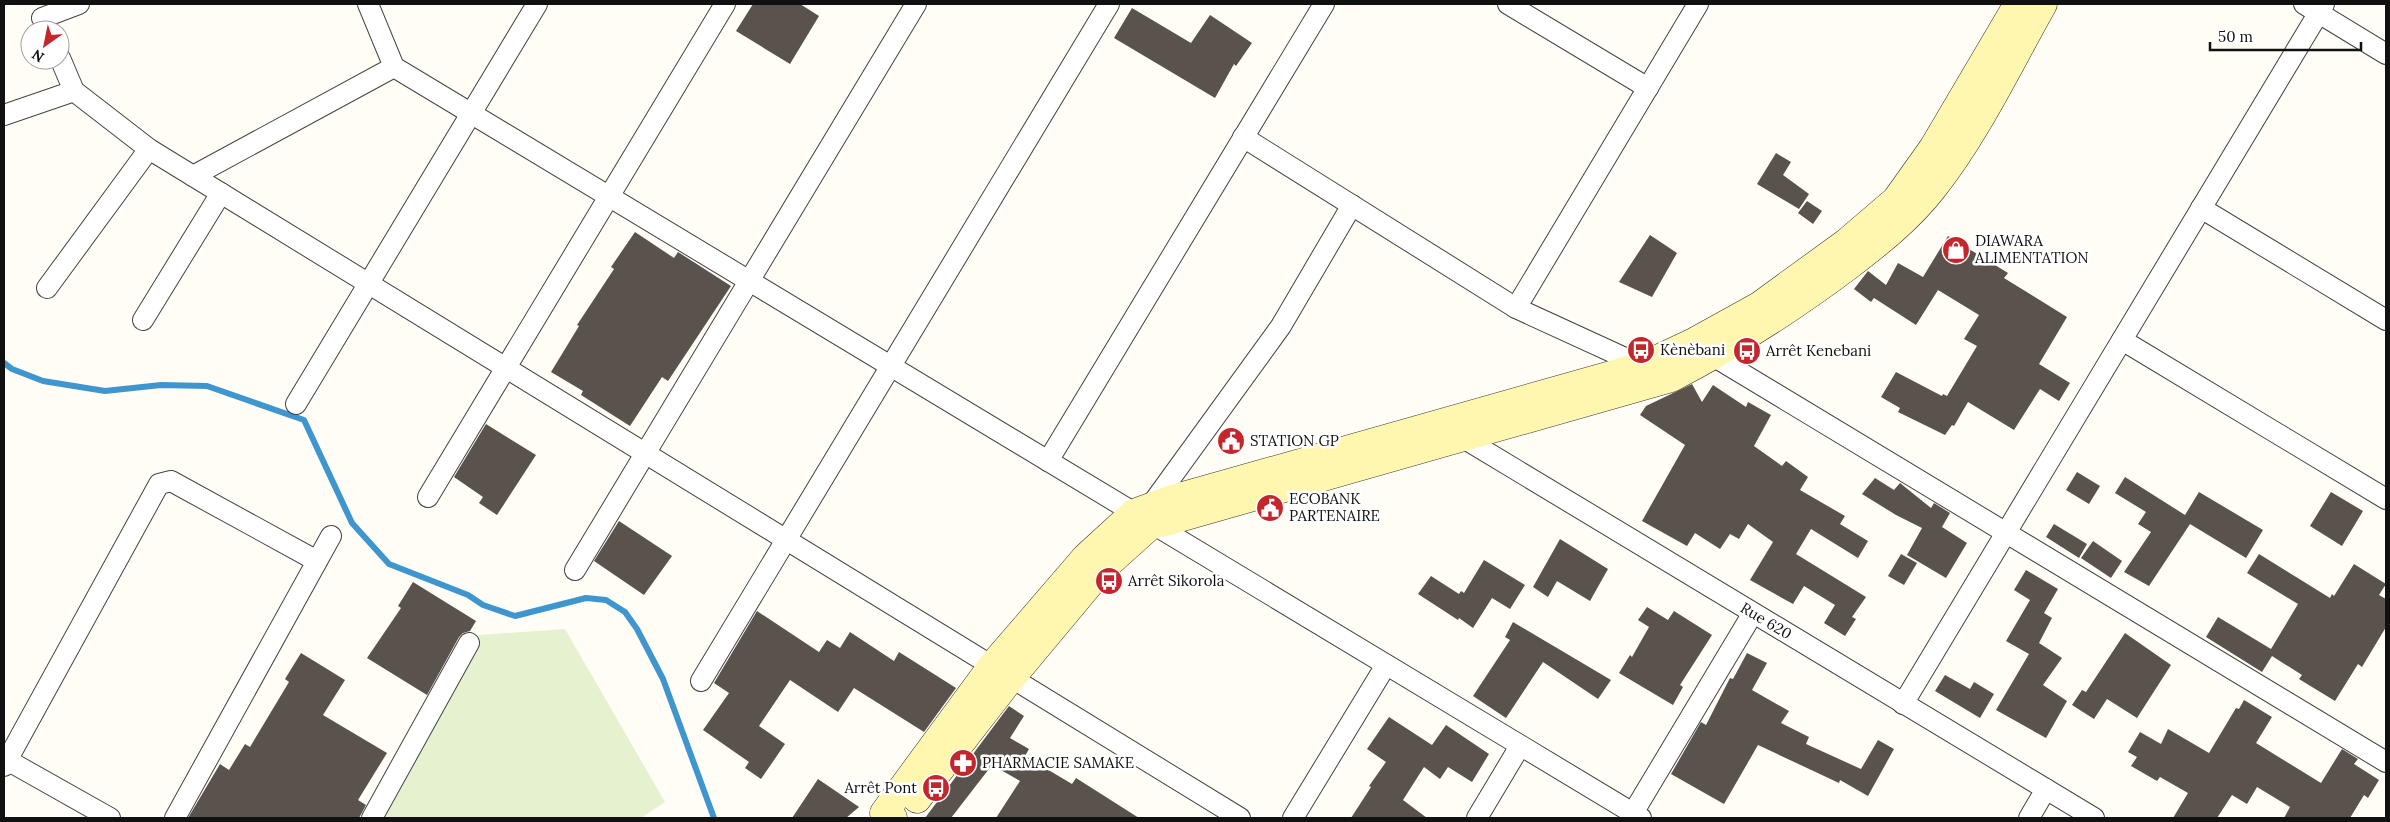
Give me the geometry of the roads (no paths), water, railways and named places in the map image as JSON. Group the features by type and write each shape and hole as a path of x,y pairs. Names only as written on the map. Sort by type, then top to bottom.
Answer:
{"main road":[{"path":"892,817 1001,672 1102,569 1145,515 1169,500 1643,366 1692,343 1759,306 1847,242 1896,200 1932,148 2018,4"},
{"path":"1145,515 1165,522 1672,378 1713,356 1810,295 1874,246 1912,212 1932,190 1955,159 2043,4"}],"street":[{"path":"42,17 79,4"},
{"path":"368,4 394,67 1048,461 1145,515 1386,665 1637,816 1753,613"},
{"path":"296,404 537,4"},
{"path":"428,497 724,4"},
{"path":"575,570 916,4"},
{"path":"701,682 1109,4"},
{"path":"1048,461 1324,4"},
{"path":"1508,4 1648,88"},
{"path":"1516,308 1698,4"},
{"path":"1903,704 2201,208 2316,7 2386,54"},
{"path":"193,176 394,67"},
{"path":"65,70 74,91 149,149 1240,818"},
{"path":"4,115 74,91"},
{"path":"1243,137 1516,308 1672,378"},
{"path":"47,288 149,149"},
{"path":"143,320 221,193"},
{"path":"1145,515 1280,326 1352,205"},
{"path":"2201,208 2386,320"},
{"path":"2122,340 2386,499"},
{"path":"1713,356 2386,762"},
{"name":"Rue 620","path":"1439,424 2094,818"},
{"path":"110,818 5,763 159,484 171,481 317,561"},
{"path":"175,818 331,536"},
{"path":"372,818 469,643"},
{"path":"1293,818 1386,665"},
{"path":"1476,818 1520,746"},
{"path":"2029,818 2046,790"}],"waterway":[{"path":"4,363 12,369 43,381 105,391 161,385 207,386 304,420 352,523 389,564 468,595 483,605 515,616 586,598 606,600 625,612 637,629 663,679 714,818"}],"place":[{"name":"DIAWARA ALIMENTATION","path":"1956,250"},
{"name":"Kènèbani","path":"1641,350"},
{"name":"Arrêt Kenebani","path":"1747,351"},
{"name":"STATION GP","path":"1231,441"},
{"name":"ECOBANK PARTENAIRE","path":"1270,508"},
{"name":"Arrêt Sikorola","path":"1109,581"},
{"name":"PHARMACIE SAMAKE","path":"963,763"},
{"name":"Arrêt Pont","path":"936,788"}]}
